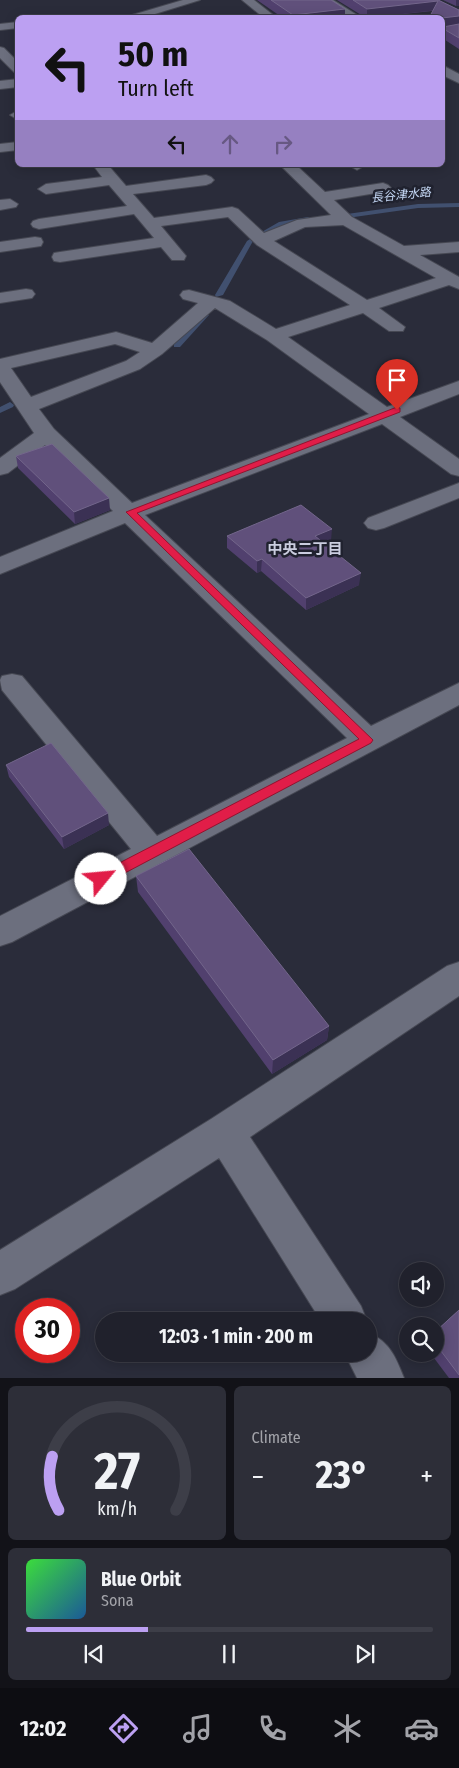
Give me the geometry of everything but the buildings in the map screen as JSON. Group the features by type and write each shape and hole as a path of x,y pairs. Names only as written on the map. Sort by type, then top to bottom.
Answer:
{"street":[{"path":"140,4 156,14 195,0"},
{"path":"247,0 268,15"},
{"path":"325,0 352,15"},
{"path":"0,27 15,26"},
{"path":"10,66 0,50 15,47"},
{"path":"445,71 459,79"},
{"path":"0,85 15,83"},
{"path":"0,148 15,146"},
{"path":"102,167 178,256"},
{"path":"289,167 346,220 455,282"},
{"path":"46,188 206,180"},
{"path":"322,197 383,188"},
{"path":"39,224 138,209"},
{"path":"150,223 232,212 263,241 396,327"},
{"path":"263,241 280,229 298,224 328,219 346,220"},
{"path":"60,257 165,241"},
{"path":"0,247 35,242"},
{"path":"400,251 459,247"},
{"path":"274,336 365,307 455,282"},
{"path":"0,298 26,294"},
{"path":"189,295 224,305 274,336 381,416 459,470"},
{"path":"26,406 133,365 155,350 212,301"},
{"path":"155,350 116,338 0,366 46,434 130,512 367,740"},
{"path":"0,566 130,512 459,387"},
{"path":"0,468 46,434"},
{"path":"376,523 459,490"},
{"path":"12,683 152,852"},
{"path":"0,932 459,693"},
{"path":"0,1274 225,1132 459,977"},
{"path":"225,1132 340,1312"},
{"path":"372,1362 382,1378"}],"waterway":[{"name":"長谷津水路","path":"347,216 418,206 459,205"},
{"name":"長谷津水路","path":"263,233 281,223 308,219"},
{"name":"長谷津水路","path":"219,295 250,241"},
{"name":"長谷津水路","path":"177,345 205,315"},
{"name":"長谷津水路","path":"0,410 10,405"}],"district":[{"name":"中央二丁目","path":"305,549"}],"route":[{"path":"101,879 367,740 130,512 397,410"}]}
